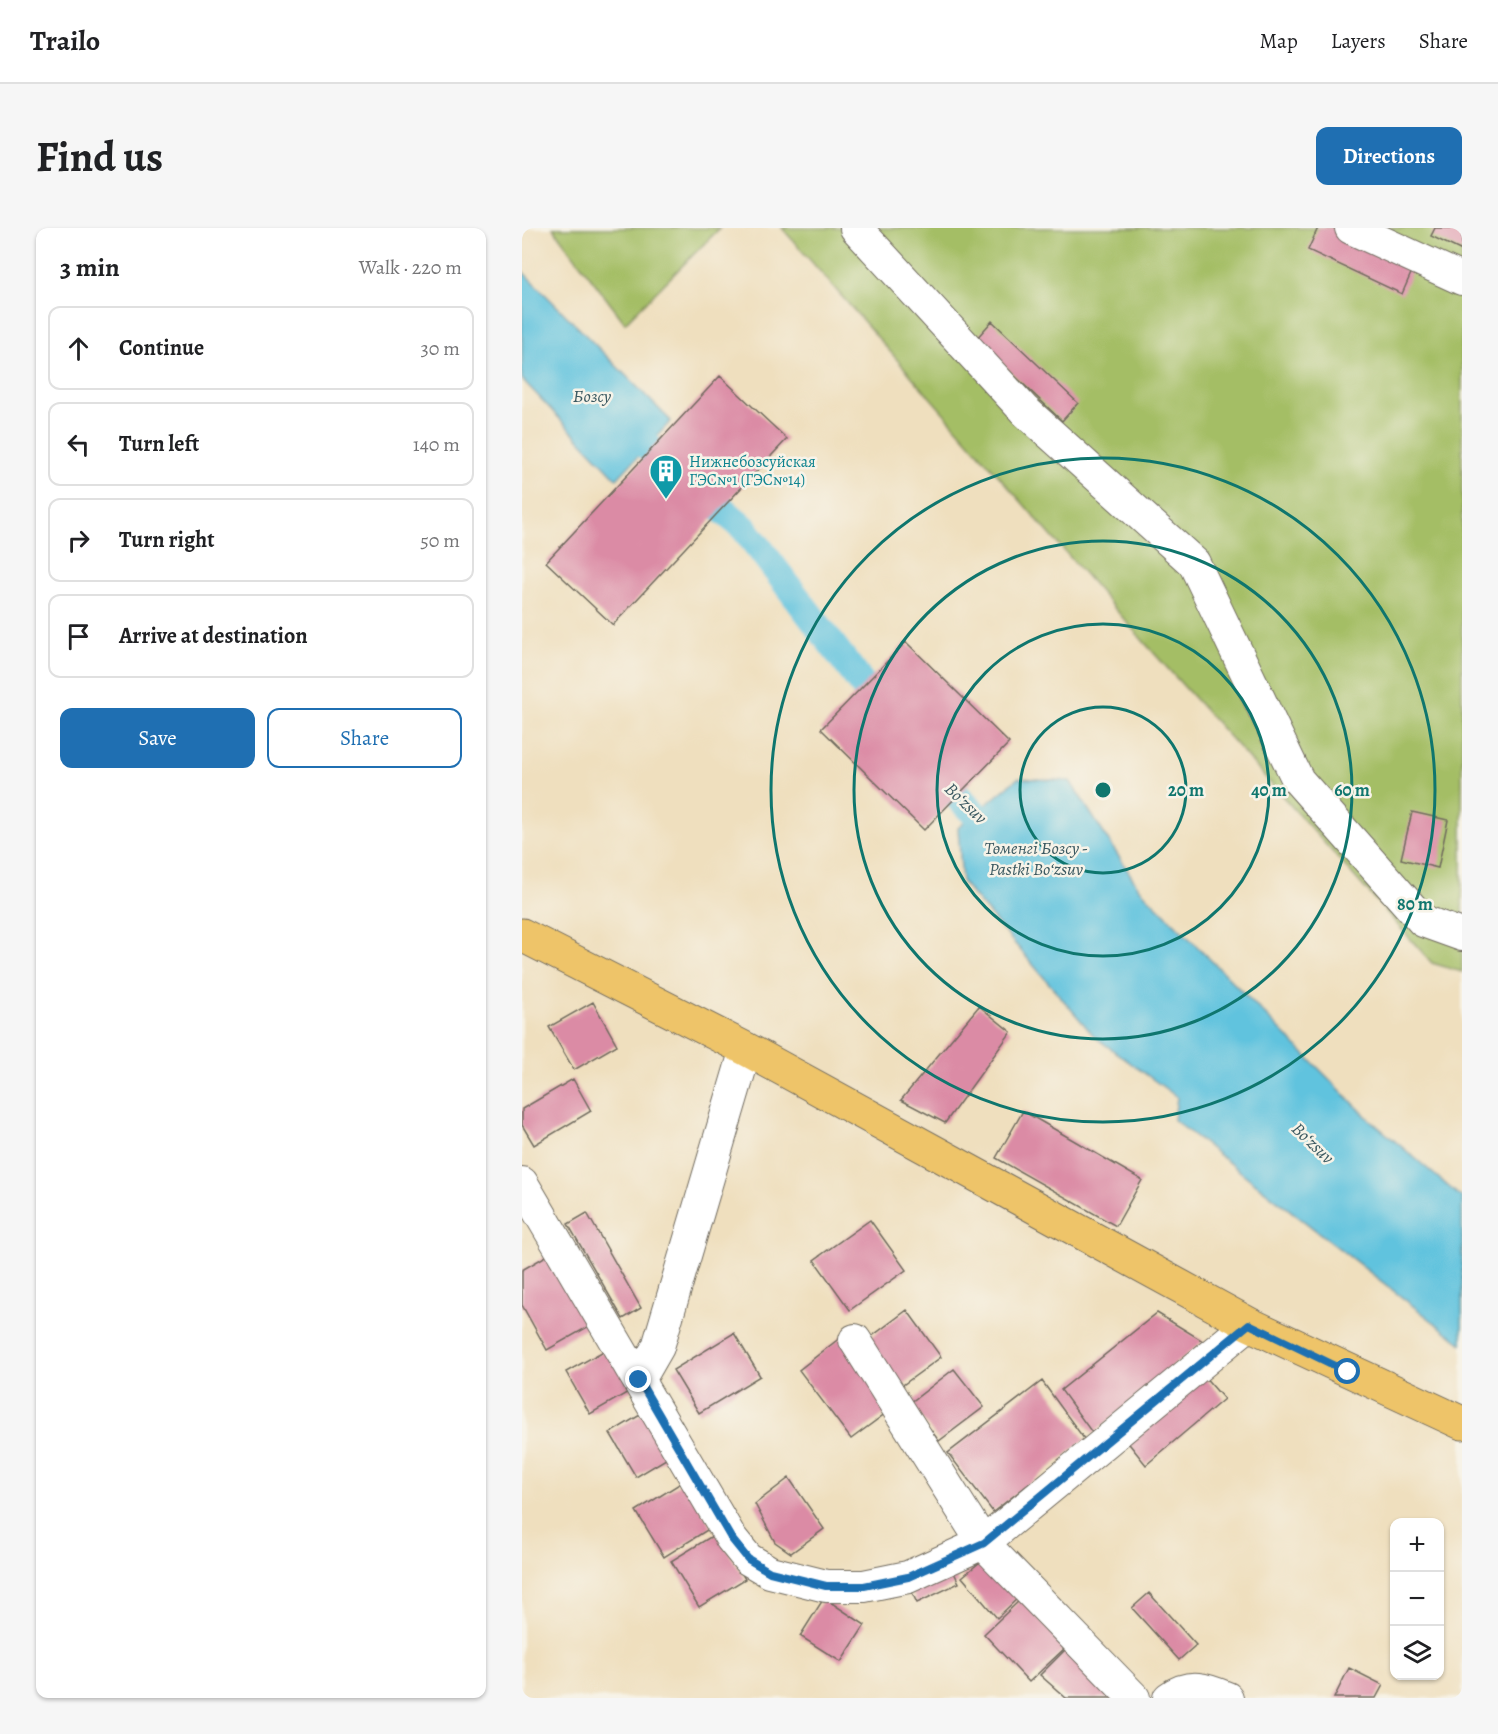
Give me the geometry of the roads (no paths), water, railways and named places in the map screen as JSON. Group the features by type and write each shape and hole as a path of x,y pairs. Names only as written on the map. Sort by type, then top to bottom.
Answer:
{"main road":[{"path":"522,935 746,1049 1249,1324 1462,1423"}],"street":[{"path":"856,228 1025,411 1194,563 1298,780 1423,921 1462,935"},
{"path":"1351,228 1462,279"},
{"path":"639,1380 658,1347 746,1049"},
{"path":"522,1183 731,1538 748,1559 770,1572 826,1586 864,1586 908,1577 984,1543 1249,1324"},
{"path":"855,1341 984,1543 1134,1698"},
{"path":"1169,1698 1176,1693 1200,1686 1227,1698"}],"water":[{"name":"Бозсу","path":"522,271 671,421 617,479 522,379"},
{"name":"Төменгі Бозсу - Pastki Boʻzsuv","path":"1018,778 1070,781 1139,888 1369,1119 1462,1198 1462,1344 1174,1120 1177,1097 1095,1037 962,882 958,828"}],"waterway":[{"name":"Boʻzsuv","path":"619,422 744,528 887,717"},
{"name":"Boʻzsuv","path":"930,769 1003,842"}],"place":[{"name":"Нижнебозсуйская ГЭС№1 (ГЭС№14)","path":"666,500"}]}
